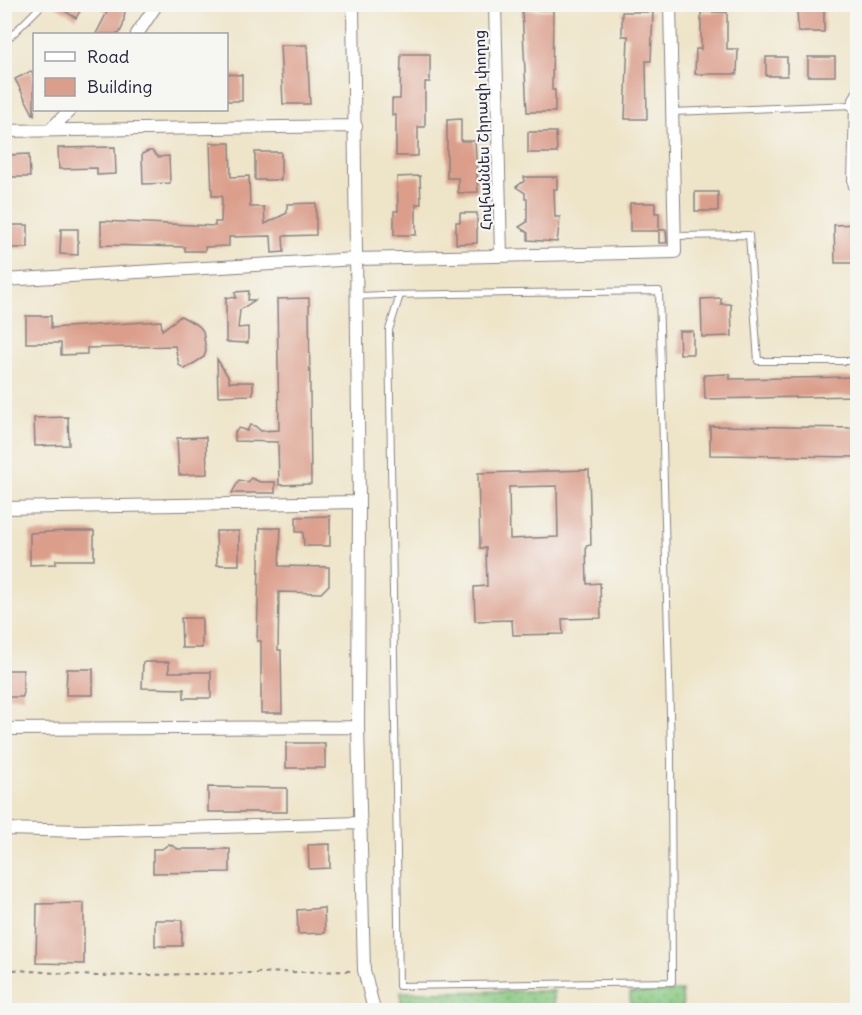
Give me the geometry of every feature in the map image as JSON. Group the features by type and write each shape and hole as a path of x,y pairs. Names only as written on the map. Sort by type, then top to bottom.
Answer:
{"street":[{"path":"138,33 157,4"},
{"path":"353,4 359,502 358,727 364,970 374,1011"},
{"name":"Հովհաննես Շիրազի փողոց","path":"495,4 501,255"},
{"path":"4,280 356,259 675,252 670,4"},
{"path":"50,130 69,111"},
{"path":"4,131 356,126"},
{"path":"4,508 359,502"},
{"path":"4,729 358,727"},
{"path":"4,829 83,831 361,823"}],"lane":[{"path":"4,43 43,4"},
{"path":"672,111 856,102 852,187 858,188"},
{"path":"674,236 749,235 758,361 858,361"},
{"path":"357,296 400,295 659,291 670,753 672,982 399,986 389,330 400,295"}],"path":[{"path":"4,969 96,976 364,970"}],"green space":[{"path":"554,991 554,1010 401,1010 401,992"},
{"path":"682,991 683,1010 631,1010 630,993"}],"building":[{"path":"53,4 84,4 76,18"},
{"path":"94,4 126,4 123,26 120,33 96,33 107,12"},
{"path":"797,5 824,5 824,32 798,32"},
{"path":"522,10 553,10 552,90 555,90 555,112 527,112"},
{"path":"622,12 653,12 651,61 646,61 647,119 625,119 628,36 622,36"},
{"path":"701,12 727,12 727,49 738,49 737,74 695,74 696,49 701,49"},
{"path":"280,45 307,45 310,104 283,104"},
{"path":"401,54 430,54 430,82 425,82 425,127 418,127 418,156 396,156 396,115 392,115 392,99 400,99"},
{"path":"766,57 787,57 787,76 766,76"},
{"path":"808,57 835,57 835,76 808,76"},
{"path":"31,71 34,116 15,79"},
{"path":"228,74 242,75 242,101 228,101"},
{"path":"461,119 461,141 475,141 478,192 458,193 458,178 447,178 447,120"},
{"path":"528,132 556,132 557,153 528,153"},
{"path":"210,143 230,143 231,177 249,176 250,207 264,207 265,224 287,213 287,204 316,203 316,235 283,236 284,252 272,253 271,236 229,237 229,246 205,247 205,251 185,251 185,247 101,245 101,221 215,226 215,222 221,222 222,196 212,196"},
{"path":"115,147 116,174 97,175 97,168 59,169 58,148"},
{"path":"152,151 158,157 169,156 170,183 143,184 142,154"},
{"path":"255,152 281,152 281,180 255,180"},
{"path":"29,154 30,177 10,177 9,155"},
{"path":"420,176 421,204 416,204 416,235 394,235 394,211 398,211 397,177"},
{"path":"524,177 557,177 557,189 554,189 555,217 560,217 557,242 528,240 528,233 519,227 527,222 527,199 525,199 525,193 516,187 524,181"},
{"path":"695,192 718,192 718,211 695,211"},
{"path":"630,203 655,203 655,213 659,213 659,230 666,230 667,243 659,243 659,231 630,231"},
{"path":"460,213 477,213 477,243 456,244 456,222 460,222"},
{"path":"858,224 858,263 835,263 834,225"},
{"path":"10,225 28,225 28,248 10,248"},
{"path":"61,229 78,229 78,255 60,254"},
{"path":"249,291 248,300 255,300 240,310 238,328 248,327 248,343 226,342 226,297 236,298 235,292"},
{"path":"309,298 311,484 279,485 278,442 235,441 235,432 239,428 247,431 250,425 261,431 279,430 277,299"},
{"path":"721,298 721,304 731,304 732,336 702,337 701,299"},
{"path":"26,316 51,316 51,328 161,321 162,330 181,316 199,326 203,331 206,351 204,357 185,369 179,365 175,346 87,348 87,354 61,355 61,343 26,343"},
{"path":"679,331 693,331 693,354 680,354"},
{"path":"217,359 229,378 229,382 253,382 253,395 218,396"},
{"path":"730,374 730,379 858,377 858,396 705,399 704,375"},
{"path":"68,417 69,445 35,446 34,418"},
{"path":"710,426 858,428 858,457 710,455"},
{"path":"206,437 207,474 179,475 177,438"},
{"path":"589,470 591,545 586,546 587,584 600,583 601,618 562,619 563,634 513,635 512,620 475,621 474,587 487,586 486,548 480,548 478,473","holes":["557,486 558,537 510,539 509,487"]},
{"path":"251,478 260,482 275,482 275,493 232,493 239,480 248,482"},
{"path":"330,516 330,546 304,546 303,532 296,532 296,517"},
{"path":"260,528 281,528 279,566 329,567 329,585 321,593 279,592 278,650 281,650 282,713 261,713 261,641 257,641"},
{"path":"94,531 94,560 56,560 56,564 30,565 30,533"},
{"path":"216,531 239,531 239,565 217,565"},
{"path":"181,618 202,618 202,648 182,648"},
{"path":"143,662 169,662 169,672 211,672 211,698 184,698 184,689 142,688"},
{"path":"67,669 93,669 93,695 66,695"},
{"path":"4,670 23,670 23,697 4,697"},
{"path":"286,743 325,743 325,768 286,768"},
{"path":"208,787 287,788 287,812 208,812"},
{"path":"169,844 178,849 230,849 230,872 153,873 153,849 162,849"},
{"path":"330,844 330,868 309,869 308,845"},
{"path":"84,903 84,964 36,963 37,904"},
{"path":"324,908 325,933 298,934 297,910"},
{"path":"155,920 182,920 182,946 155,946"}]}
